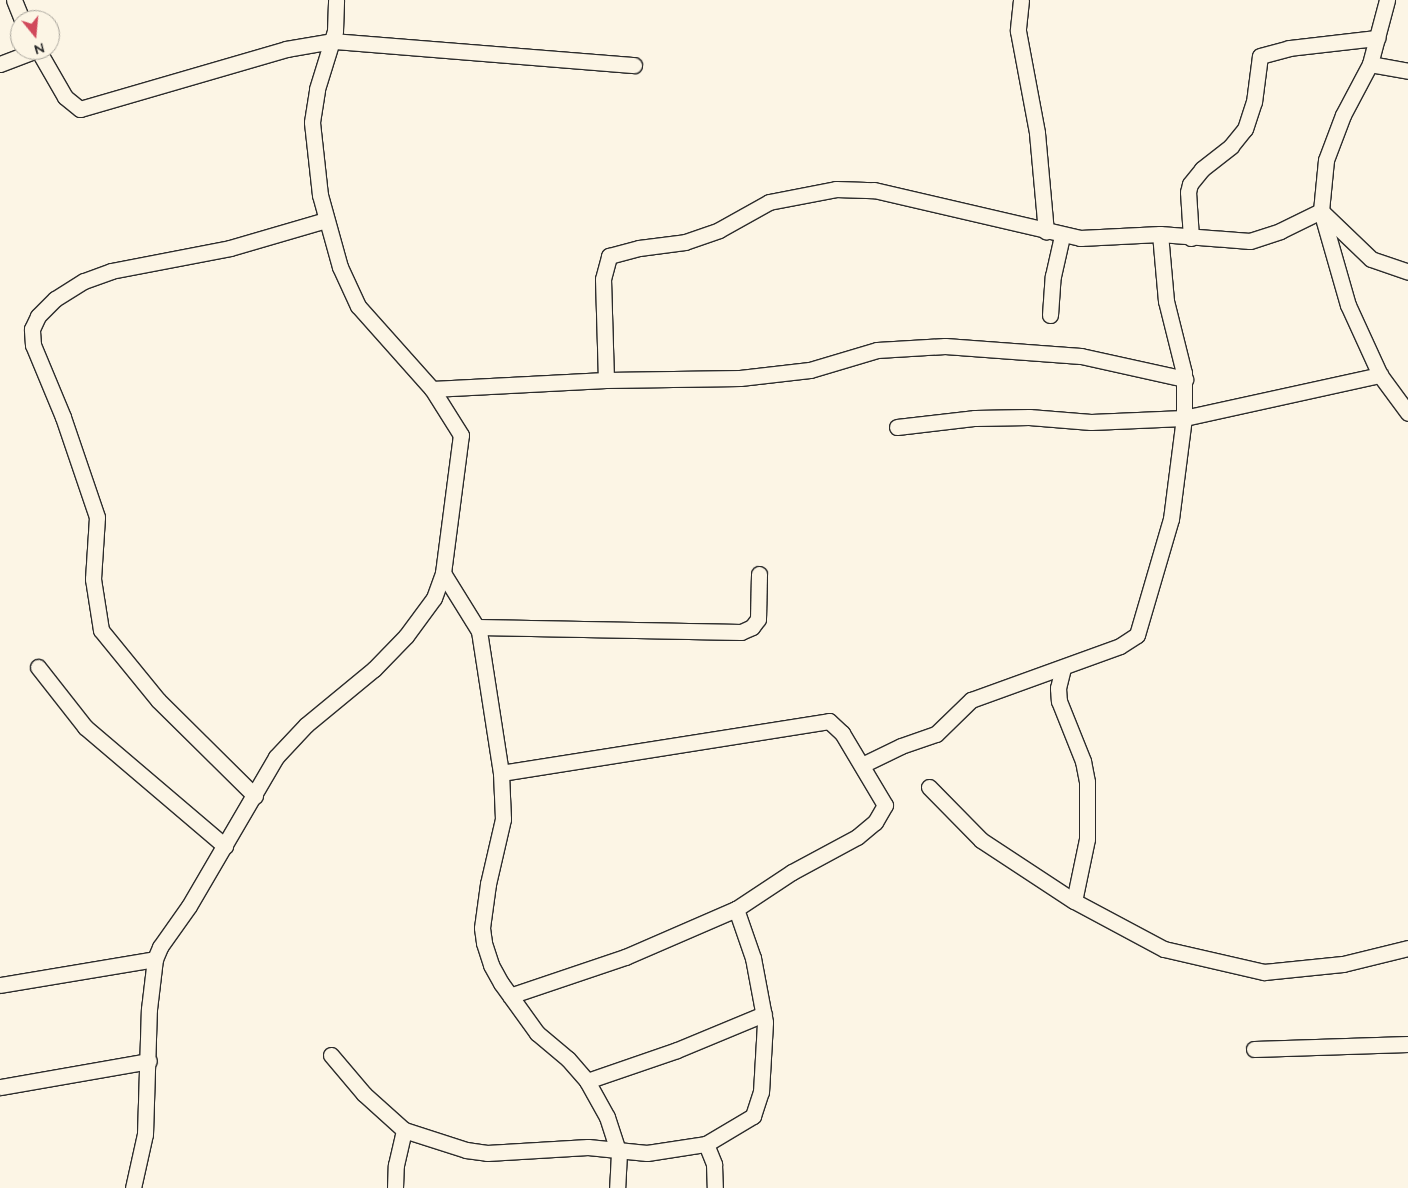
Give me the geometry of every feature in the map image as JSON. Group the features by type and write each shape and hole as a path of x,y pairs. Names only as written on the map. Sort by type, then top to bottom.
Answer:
{"street":[{"path":"133,1188 145,1134 149,1060 149,1009 155,959 225,846 276,758 306,725 374,669 406,636 434,598 443,573 462,444 454,421 432,389 358,306 340,267 326,220 317,176 312,122 316,89 333,41 336,0"},
{"path":"1021,0 1018,31 1037,133 1046,232"},
{"path":"1388,0 1370,64 1343,115 1326,160 1321,211 1342,289 1380,375 1408,413"},
{"path":"1191,238 1188,192 1190,184 1202,169 1231,146 1245,129 1254,102 1260,56 1280,49 1377,38"},
{"path":"44,60 65,97 73,106 84,109 286,50 333,41 634,64"},
{"path":"1370,64 1408,71"},
{"path":"606,380 604,279 609,256 704,236 769,202 836,189 864,189 973,211 1046,232 1080,238 1160,234 1191,238 1250,240 1280,231 1321,211"},
{"path":"1321,211 1371,259 1408,272"},
{"path":"255,796 158,700 101,630 93,579 98,517 64,417 33,345 32,329 38,316 55,300 93,278 111,271 230,248 326,220"},
{"path":"862,765 901,746 936,734 972,700 1063,668 1126,643 1142,628 1171,519 1184,418 1185,379 1166,301 1160,234"},
{"path":"1050,315 1052,276 1062,236"},
{"path":"432,389 606,380 776,375 810,370 877,350 945,346 1081,356 1185,379"},
{"path":"897,427 975,418 1029,417 1091,422 1184,418 1380,375"},
{"path":"443,573 478,627 501,773 503,819 488,884 482,934 490,966 537,1033 568,1059 587,1081 607,1117 619,1153 617,1188"},
{"path":"478,627 741,632 752,627 758,619 759,574"},
{"path":"38,667 85,727 225,846"},
{"path":"1063,668 1058,688 1059,701 1083,761 1087,782 1087,839 1074,901"},
{"path":"501,773 830,721 842,733 885,805 875,822 857,838 792,872 736,909 625,957 510,996"},
{"path":"929,787 980,840 1074,901 1164,949 1264,972 1343,964 1408,948"},
{"path":"332,1056 364,1094 404,1130 466,1150 487,1153 588,1147 619,1153 647,1153 706,1144 753,1116 761,1092 765,1062 764,1014 753,958 736,909"},
{"path":"0,985 155,959"},
{"path":"587,1081 677,1050 764,1014"},
{"path":"1254,1050 1408,1044"},
{"path":"0,1087 149,1060"},
{"path":"395,1188 396,1165 404,1130"},
{"path":"706,1144 714,1164 715,1188"}]}
